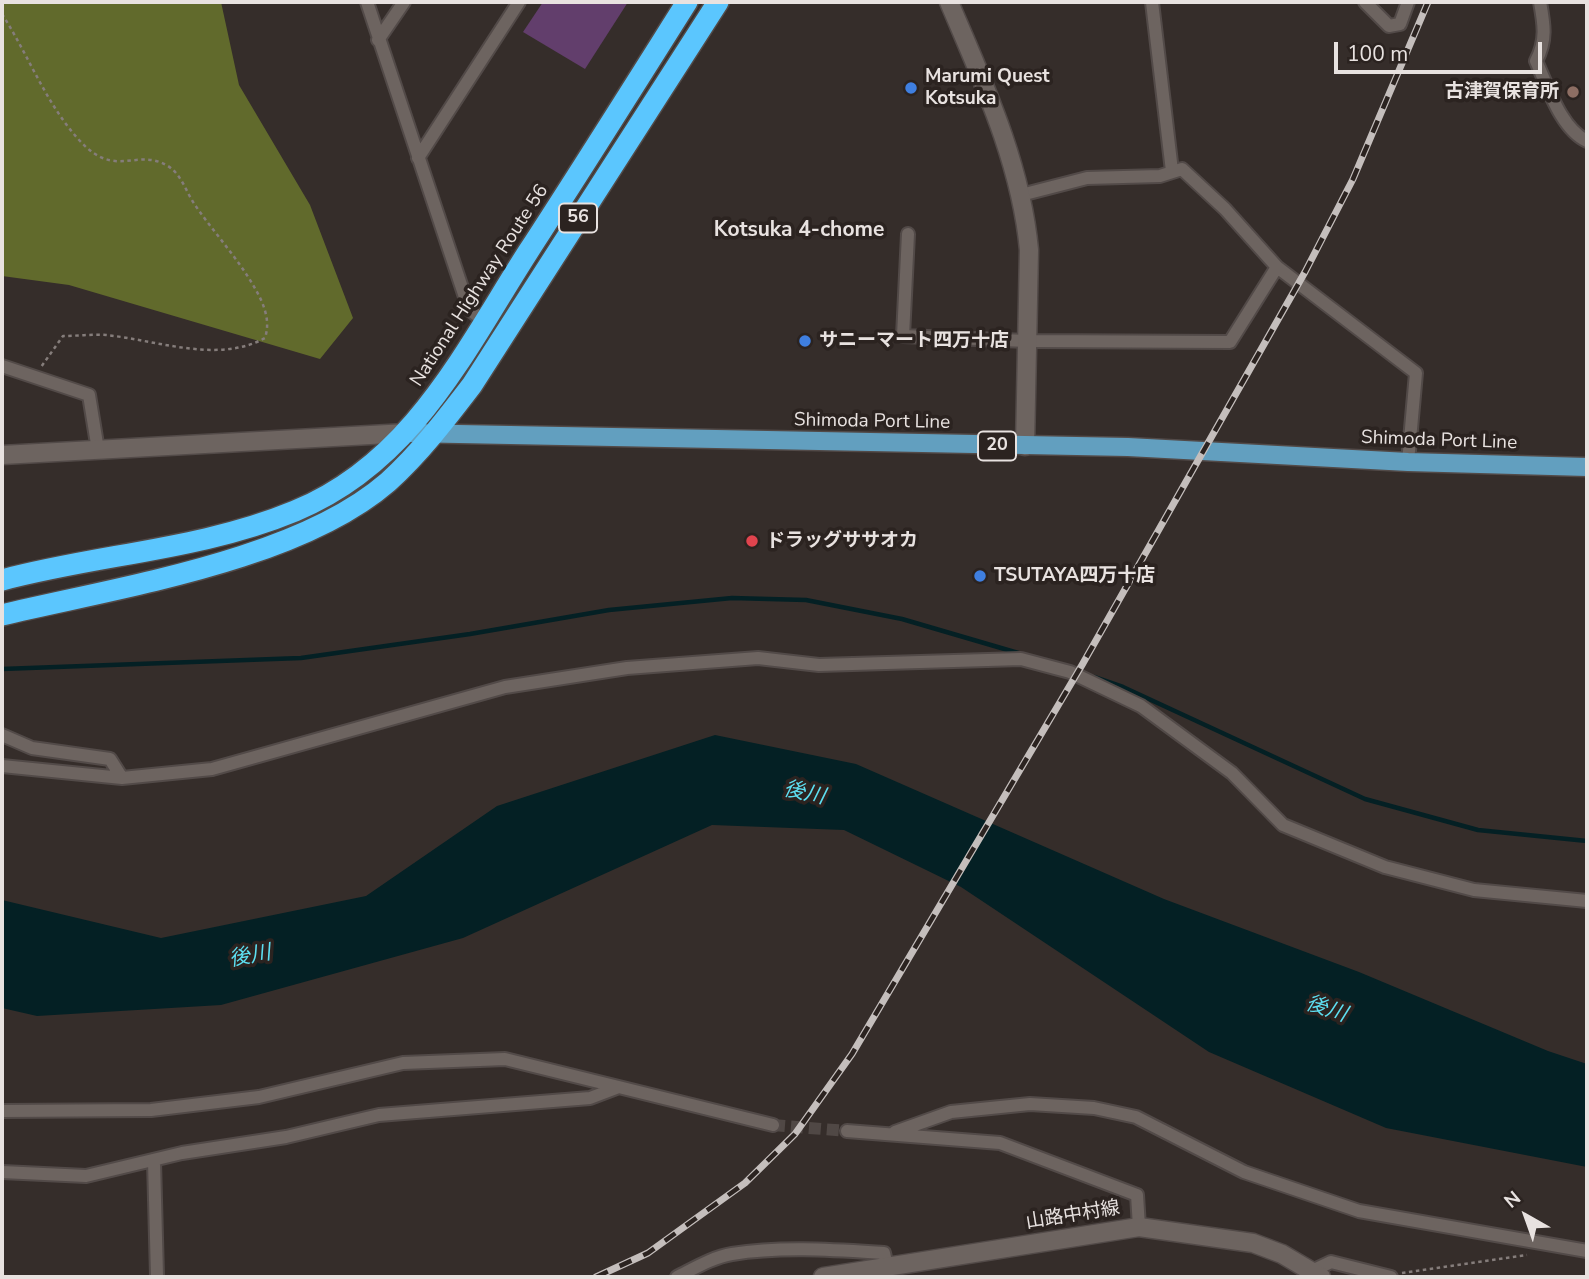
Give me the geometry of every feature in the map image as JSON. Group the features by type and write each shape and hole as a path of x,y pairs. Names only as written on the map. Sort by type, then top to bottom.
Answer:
{"highway":[{"name":"National Highway Route 56","path":"2,580 200,542 295,511 342,486 391,449 407,433 454,373 484,321 687,2"},
{"name":"56","path":"2,615 176,574 290,539 348,510 387,482 435,432 472,385 718,2"}],"main road":[{"name":"Shimoda Port Line","path":"407,433 1128,447 1408,462 1586,466"}],"street":[{"path":"367,2 469,309 484,321"},
{"path":"378,40 404,2"},
{"path":"418,158 519,2"},
{"path":"949,2 1001,129 1021,195 1029,250 1025,446"},
{"path":"1152,2 1172,171"},
{"path":"1365,2 1389,26 1400,24 1408,2"},
{"path":"1540,2 1545,33 1536,61 1559,111 1575,132 1587,141"},
{"path":"1021,195 1087,178 1160,176 1182,169 1277,267 1416,373 1408,462"},
{"path":"908,234 903,336 1027,341 1230,342 1277,267"},
{"path":"2,366 89,395 98,450"},
{"path":"2,455 407,433"},
{"path":"2,766 122,778 212,769 505,687 627,668 758,658 819,665 1021,659 1070,673 1142,706 1232,773 1283,825 1385,867 1435,880 1521,897 1587,901"},
{"path":"2,735 32,748 110,759 122,778"},
{"path":"2,1111 151,1110 260,1097 403,1063 467,1058 505,1059 773,1125"},
{"path":"2,1172 86,1176 182,1153 286,1137 379,1115 590,1098 619,1087"},
{"path":"895,1132 951,1112 1030,1104 1094,1108 1136,1116 1244,1172 1359,1211 1587,1251"},
{"path":"847,1131 895,1132 1000,1143 1137,1195 1139,1227"},
{"path":"154,1161 157,1276"},
{"name":"山路中村線","path":"823,1277 1139,1227 1254,1243 1317,1274"},
{"path":"677,1277 704,1263 732,1254 822,1250 884,1253 887,1266"},
{"path":"1317,1274 1331,1262 1390,1276"}],"path":[{"path":"2,14 58,114 81,142 101,160 116,163 151,160 172,169 242,269 261,302 269,325 265,338 254,344 206,350 103,335 63,336 32,378"},
{"path":"1390,1276 1532,1254"}],"green space":[{"path":"2,2 221,2 239,85 310,205 353,318 320,359 69,285 2,276"}],"water":[{"name":"後川","path":"715,735 856,764 1164,899 1359,972 1548,1051 1587,1064 1587,1167 1386,1128 1209,1052 961,887 844,830 712,825 463,938 221,1005 37,1016 2,1008 2,900 161,938 366,896 497,806"}],"building":[{"path":"543,2 628,2 585,69 523,32"}],"waterway":[{"path":"2,669 301,658 470,634 609,610 732,598 806,600 902,619 1025,655"},
{"path":"1094,677 1123,687 1365,799 1478,830 1587,841"}],"tunnel":[{"path":"773,1125 847,1131"}],"railway":[{"path":"596,1277 648,1253 745,1183 795,1134 852,1054 1082,665 1305,272 1353,179 1428,2"}],"place":[{"name":"Marumi Quest Kotsuka","path":"911,88"},
{"name":"古津賀保育所","path":"1573,92"},
{"name":"サニーマート四万十店","path":"805,341"},
{"name":"ドラッグササオカ","path":"752,541"},
{"name":"TSUTAYA四万十店","path":"980,576"}],"district":[{"name":"Kotsuka 4-chome","path":"799,231"}]}
